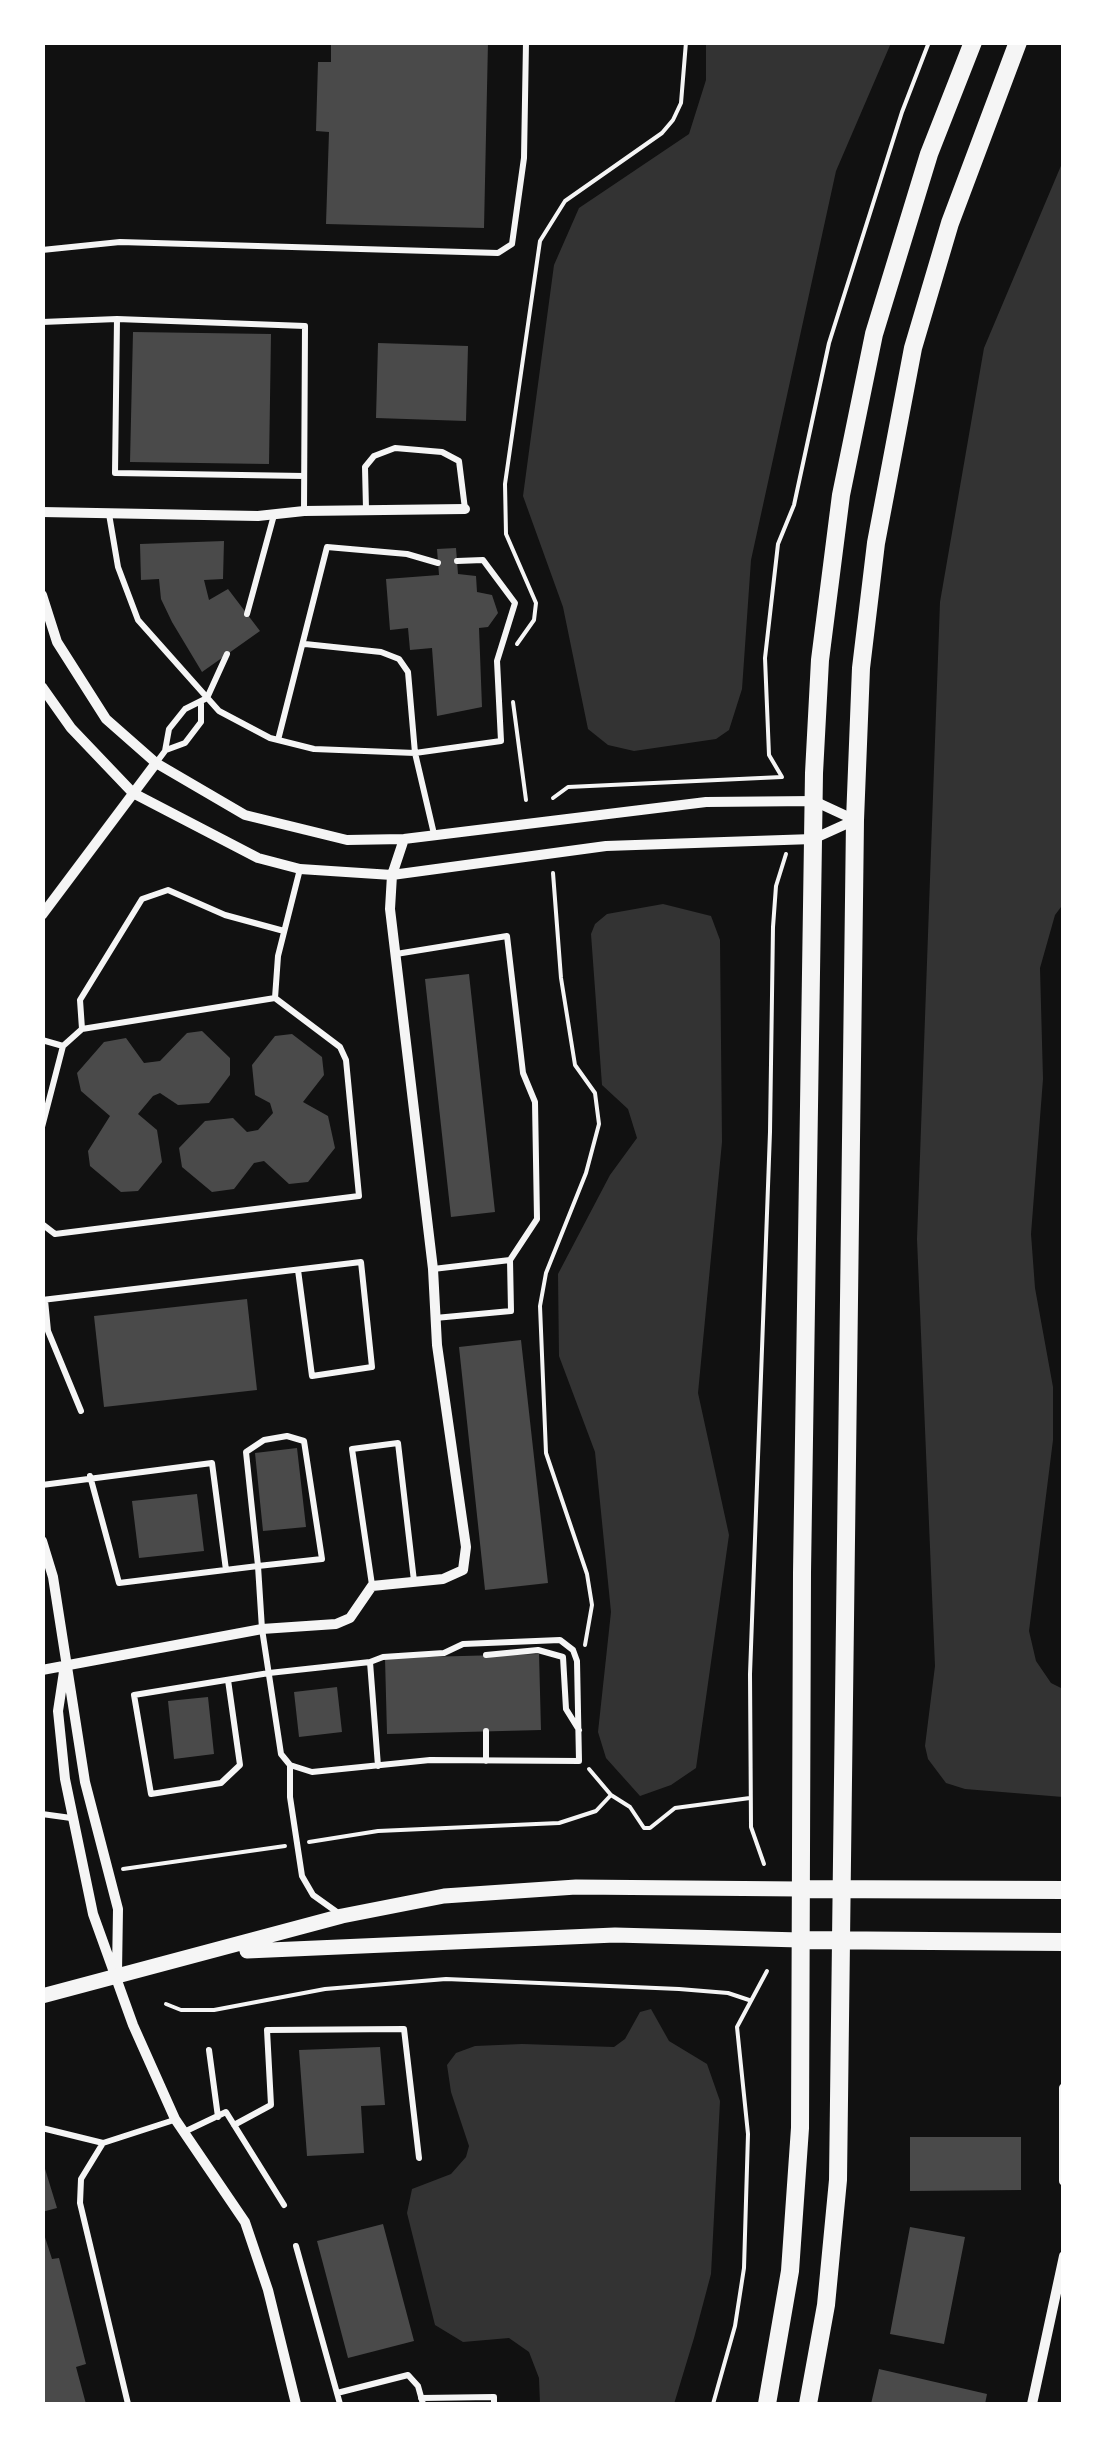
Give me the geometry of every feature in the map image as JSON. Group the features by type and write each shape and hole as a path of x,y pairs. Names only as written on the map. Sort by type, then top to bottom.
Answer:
{"main road":[{"path":"767,2404 785,2307 796,2196 813,839 824,622 850,442 874,334 907,222 973,42"},
{"path":"808,2404 835,2220 843,1941 855,820 868,604 901,403 950,223 1018,42"},
{"path":"799,1889 1064,1890"},
{"path":"800,1940 1064,1942"}],"street":[{"path":"42,512 274,515 304,511 465,510"},
{"path":"42,596 57,642 106,718 156,762 245,815 347,840 404,838 632,808 814,801 855,820"},
{"path":"42,686 72,728 132,793 258,858 300,869 392,875 606,846 813,839 855,820"},
{"path":"42,915 156,762"},
{"path":"42,1670 350,1618 372,1586 443,1579 463,1570 466,1560 390,909 392,875 404,838"},
{"path":"42,1541 53,1577 85,1782 118,1909 117,1978"},
{"path":"65,1665 58,1711 71,1818 93,1914 175,2119 245,2222 268,2290 296,2404"},
{"path":"42,1996 342,1916 444,1896 576,1887 799,1889"},
{"path":"218,1952 442,1939 615,1935 800,1940"},
{"path":"1064,2088 1064,2181"},
{"path":"1032,2404 1064,2256"}],"lane":[{"path":"42,250 120,242 498,253 512,244 524,158 526,42"},
{"path":"42,322 117,318 305,326 304,511"},
{"path":"117,318 115,473 304,476"},
{"path":"366,510 365,467 374,456 395,448 442,452 459,461 465,510"},
{"path":"109,514 118,567 138,620 204,701 278,740 314,749 415,753 501,742 497,661 515,603 483,560 457,562"},
{"path":"247,614 274,515"},
{"path":"278,740 327,547 407,554 438,562"},
{"path":"305,644 381,652 398,659 408,672 415,753 434,834"},
{"path":"156,762 165,751 185,743 201,722 204,701 228,654"},
{"path":"165,751 169,729 186,709 204,701"},
{"path":"275,998 284,931 300,869"},
{"path":"82,1029 80,1000 142,900 168,890 226,915 284,931"},
{"path":"395,954 507,936 523,1073 536,1102 537,1219 510,1260 512,1311 435,1318"},
{"path":"42,1127 63,1046 82,1029 275,998 340,1048 346,1060 360,1196 55,1234 42,1224"},
{"path":"42,1040 63,1046"},
{"path":"432,1269 510,1260"},
{"path":"81,1411 48,1331 44,1300 362,1262 372,1367 312,1376 298,1270"},
{"path":"90,1476 119,1583 258,1566 322,1559 304,1440 288,1436 264,1440 246,1452 258,1525 258,1566 262,1630 281,1754 290,1766 302,1876 313,1894 342,1916"},
{"path":"372,1586 352,1449 398,1443 414,1582"},
{"path":"42,1484 212,1463 226,1570"},
{"path":"304,1519 317,1518"},
{"path":"228,1680 240,1765 221,1783 151,1794 134,1695 269,1673 370,1662 383,1657 444,1654 463,1644 560,1640 578,1661 583,1758 312,1772 290,1766"},
{"path":"486,1655 538,1650 564,1657 566,1709 580,1731"},
{"path":"370,1662 378,1766"},
{"path":"486,1731 486,1761"},
{"path":"42,1814 71,1818"},
{"path":"234,2124 271,2105 267,2030 404,2030 419,2158"},
{"path":"209,2050 218,2116"},
{"path":"184,2132 226,2112 284,2204"},
{"path":"42,2128 103,2142 175,2119"},
{"path":"103,2142 81,2180 80,2203 128,2404"},
{"path":"296,2246 340,2404"},
{"path":"337,2393 408,2375 422,2401 494,2397 494,2404"}],"path":[{"path":"513,654 536,611 506,534 504,512 540,241 565,201 662,133 673,120 681,103 686,42"},
{"path":"552,798 568,787 782,777 769,755 764,658 778,544 794,505 829,344 891,146 929,42"},
{"path":"512,692 526,800"},
{"path":"764,1864 753,1841 750,1798 772,927 776,886 786,853"},
{"path":"552,872 561,978 575,1065 595,1093 598,1124 581,1188 546,1273 540,1306 546,1453 590,1591 586,1662"},
{"path":"583,1758 592,1776 630,1807 644,1828 650,1828 675,1808 750,1798"},
{"path":"119,1866 125,1872 378,1831 558,1823 596,1810 612,1795"},
{"path":"713,2404 736,2326 744,2268 748,2134 737,2027 768,1971"},
{"path":"166,2004 180,2010 214,2010 342,1987 446,1979 708,1991 749,2000"}],"shaded area":[{"path":"706,43 891,43 836,171 751,560 742,689 729,730 716,739 634,751 608,745 588,729 563,607 523,496 554,265 579,208 689,134 706,80"},
{"path":"1063,161 1064,903 1055,915 1040,968 1043,1079 1031,1234 1035,1288 1053,1387 1053,1440 1029,1631 1036,1661 1051,1683 1063,1689 1063,1797 965,1789 946,1783 928,1759 925,1746 935,1666 917,1239 940,602 984,348"},
{"path":"663,904 711,916 720,940 722,1142 698,1393 729,1535 696,1768 671,1785 640,1796 606,1758 598,1732 611,1612 595,1452 559,1356 558,1274 610,1175 637,1138 628,1109 602,1085 591,934 595,924 607,914"},
{"path":"651,2009 669,2041 707,2064 720,2101 711,2274 694,2338 674,2404 540,2404 539,2378 529,2352 509,2338 463,2342 435,2325 407,2213 412,2189 451,2174 466,2157 469,2146 451,2092 447,2065 456,2053 475,2046 522,2044 614,2047 625,2039 640,2012"}],"building":[{"path":"331,42 488,42 484,228 326,224 329,132 316,131 318,62 331,62"},
{"path":"133,332 271,334 269,464 130,462"},
{"path":"378,343 468,346 466,421 376,418"},
{"path":"224,541 223,579 204,580 209,600 228,589 260,631 202,672 161,599 159,579 141,580 140,544"},
{"path":"456,548 458,574 476,576 477,592 492,595 498,613 488,627 479,628 482,707 437,716 432,648 410,650 408,628 390,630 386,579 439,575 437,549"},
{"path":"469,974 495,1212 451,1217 425,979"},
{"path":"202,1031 230,1058 230,1075 209,1103 178,1105 160,1093 153,1096 138,1114 157,1130 162,1162 138,1191 121,1192 90,1166 88,1151 110,1116 81,1091 77,1073 104,1042 126,1038 144,1063 160,1061 187,1033"},
{"path":"292,1034 322,1057 324,1075 303,1102 328,1116 335,1148 308,1182 289,1184 264,1161 254,1163 234,1189 212,1192 182,1167 179,1148 205,1121 233,1118 247,1132 258,1130 273,1113 270,1103 255,1095 252,1065 275,1036"},
{"path":"247,1299 257,1390 104,1407 94,1316"},
{"path":"521,1340 548,1583 485,1590 459,1347"},
{"path":"297,1448 306,1527 263,1531 255,1453"},
{"path":"197,1494 204,1551 139,1558 132,1501"},
{"path":"539,1654 541,1730 387,1734 385,1658"},
{"path":"337,1687 342,1732 299,1737 294,1692"},
{"path":"208,1697 214,1754 174,1759 168,1701"},
{"path":"380,2047 385,2105 361,2106 364,2153 307,2156 299,2050"},
{"path":"910,2137 1021,2137 1021,2190 910,2191"},
{"path":"42,2159 57,2208 42,2212"},
{"path":"383,2224 414,2341 348,2358 317,2241"},
{"path":"910,2227 965,2237 944,2344 890,2334"},
{"path":"42,2228 52,2259 59,2258 86,2364 76,2367 86,2404 42,2404"},
{"path":"879,2369 987,2394 985,2404 871,2404"}]}
